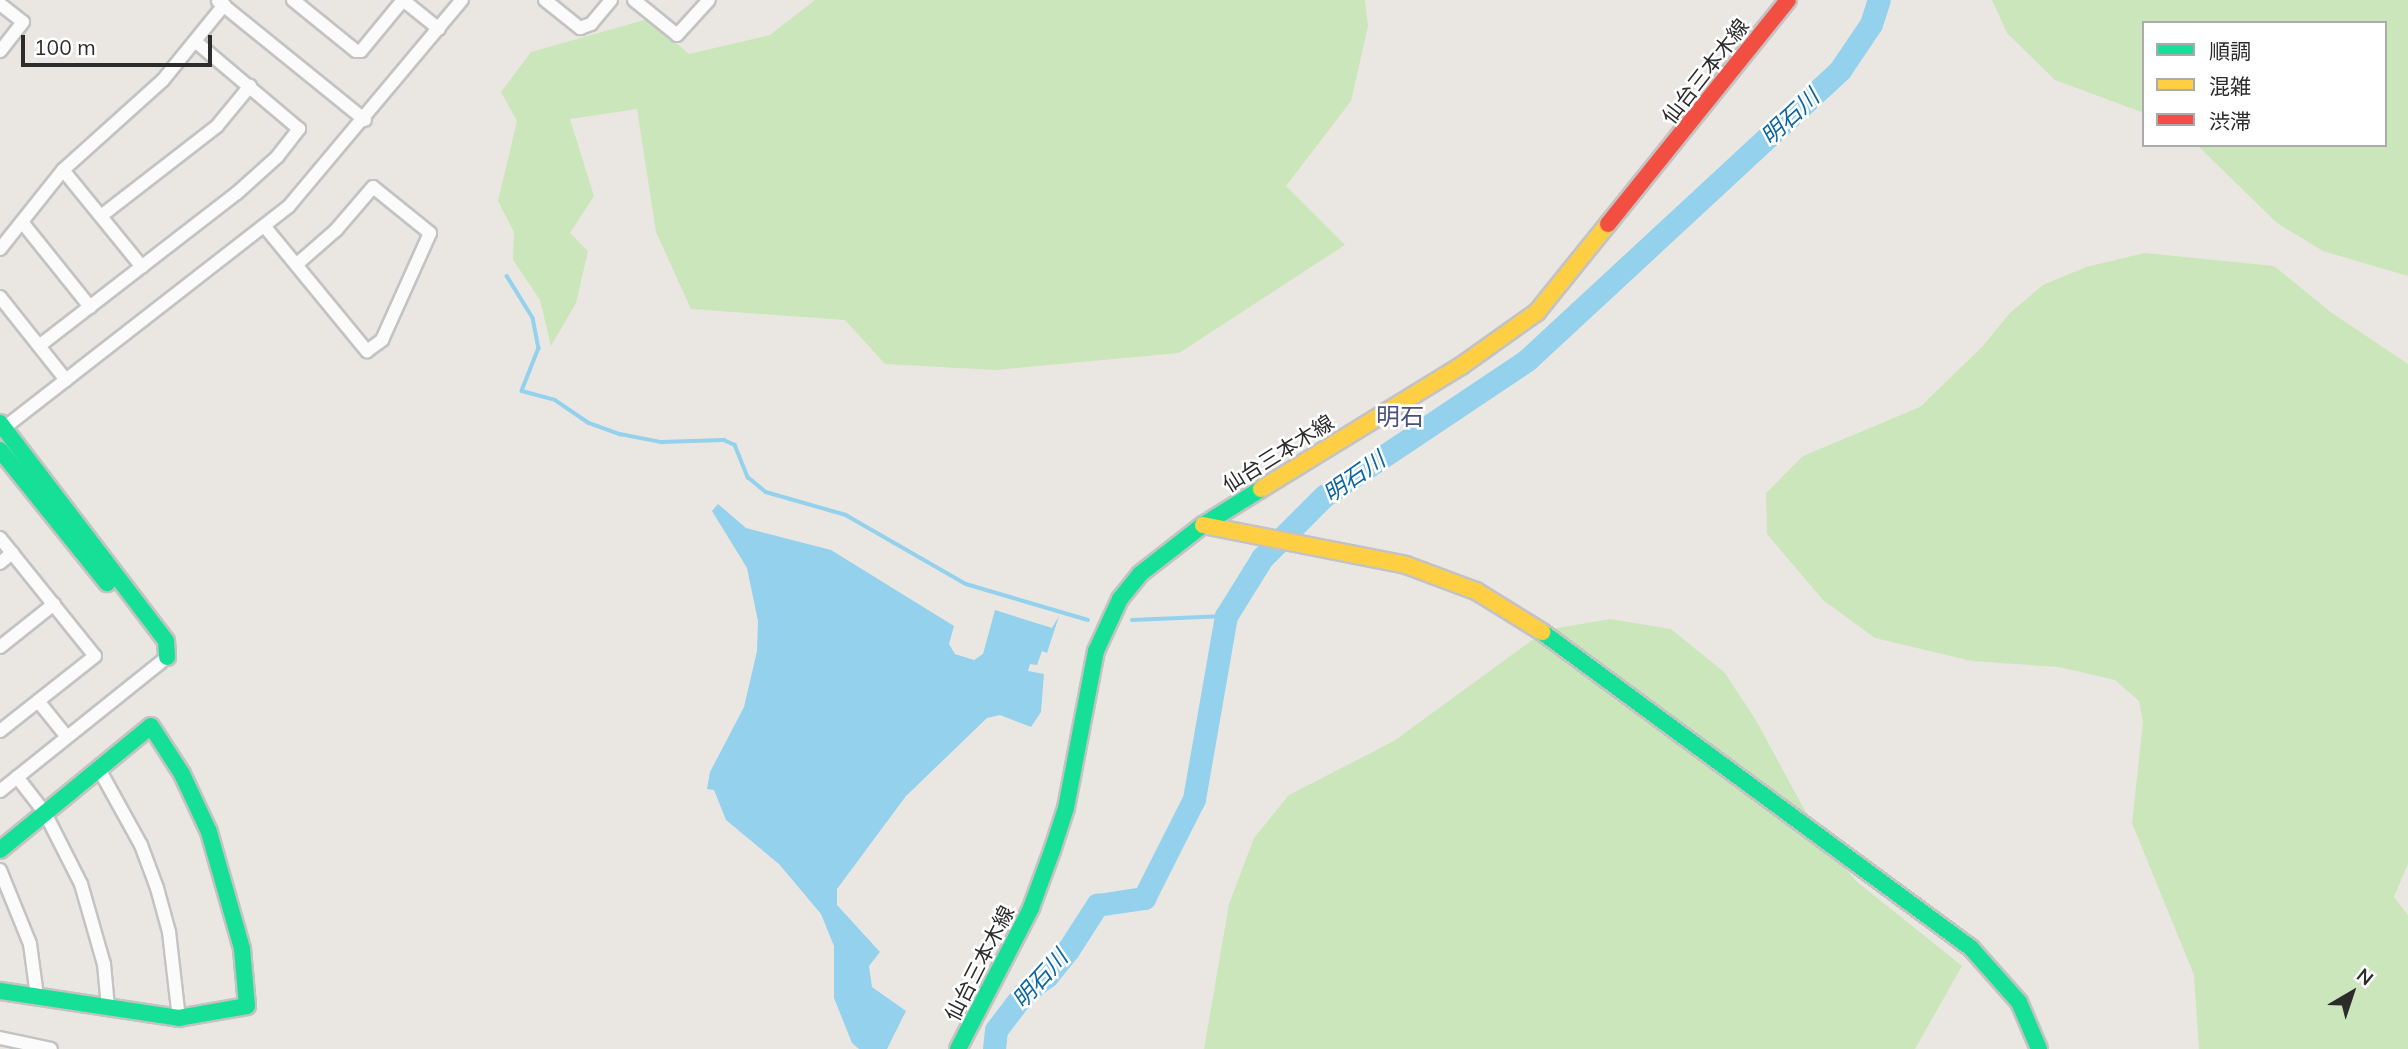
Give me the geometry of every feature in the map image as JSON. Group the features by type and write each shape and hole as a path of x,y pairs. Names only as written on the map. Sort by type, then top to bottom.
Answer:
{"street":[{"path":"293,0 356,51 361,51 403,0 439,29"},
{"path":"167,657 166,641 2,426 265,227 312,182 462,0"},
{"path":"545,0 580,28 591,24 611,0"},
{"path":"634,0 677,35 709,0"},
{"name":"仙台三本木線","path":"958,1049 1031,908 1066,807 1104,628 1140,574 1203,525 1461,366 1537,312 1788,0"},
{"path":"0,249 63,170 163,80 195,41 220,2 365,120"},
{"path":"0,4 23,22 0,51"},
{"path":"39,346 264,170 299,129 195,41"},
{"path":"101,216 217,126 250,86"},
{"path":"63,170 142,267"},
{"path":"265,227 367,351 382,340 430,233 373,187 336,230 296,264"},
{"path":"22,222 90,307"},
{"path":"0,298 66,380"},
{"path":"0,450 167,657"},
{"path":"1203,525 1440,576 1476,591 1533,626 1970,948 2020,1002 2039,1049"},
{"path":"0,538 95,656 0,732"},
{"path":"0,562 12,553"},
{"path":"0,647 54,604"},
{"path":"0,791 167,657"},
{"path":"38,701 66,737"},
{"path":"0,850 152,726 182,774 209,832 229,891 242,949 247,1006 179,1018 0,991"},
{"path":"99,769 141,845 157,888 169,932 179,1018"},
{"path":"17,777 45,813 81,884 104,964 108,1007"},
{"path":"0,870 30,944 37,996"},
{"path":"0,1038 51,1049"}],"green space":[{"path":"815,0 1365,0 1368,26 1351,101 1286,186 1345,245 1179,353 995,370 885,364 845,320 691,309 656,232 637,109 570,119 594,196 570,233 588,251 576,303 551,346 540,300 513,260 514,232 498,201 517,121 501,92 531,52 648,19 689,54 770,35"},
{"path":"1992,0 2408,0 2408,276 2323,251 2277,223 2199,147 2387,147 2387,21 2142,21 2142,112 2055,80 2007,33"},
{"path":"2145,253 2274,266 2332,313 2408,364 2408,864 2394,897 2408,915 2408,1049 2199,1049 2194,975 2132,823 2143,722 2139,701 2115,680 2059,667 1972,661 1875,638 1823,600 1767,534 1766,493 1803,456 1920,407 1982,347 2010,313 2043,285 2086,267"},
{"path":"1610,619 1671,629 1725,673 1757,722 1819,837 1856,881 1962,966 1915,1049 1204,1049 1229,904 1254,838 1289,795 1394,741 1546,630"}],"water":[{"path":"718,504 746,528 831,550 954,626 949,644 955,654 974,660 983,654 995,610 1052,628 1059,616 1047,653 1042,651 1037,665 1030,664 1028,671 1044,674 1041,712 1031,727 1000,715 987,718 906,796 837,889 837,905 880,952 869,966 872,987 906,1011 887,1049 859,1049 852,1043 834,998 834,946 821,914 779,864 726,820 714,790 707,789 710,772 744,707 757,651 758,621 747,568 712,511"}],"waterway":[{"name":"明石川","path":"994,1049 996,1030 1025,992 1047,976 1068,950 1097,905 1144,898 1194,799 1226,616 1262,558 1324,496 1527,360 1840,70 1871,24 1879,0"},
{"path":"507,276 533,318 539,348 522,391 555,400 589,423 620,434 661,442 724,440 735,445 748,477 766,492 846,515 966,584 1088,620"},
{"path":"1132,620 1226,616"}],"traffic: fast":[{"path":"0,423 166,641 167,657"},
{"path":"0,450 107,583"},
{"path":"958,1049 1031,908 1052,851 1066,808 1096,651 1120,599 1140,574 1203,525 1261,489"},
{"path":"1542,632 1971,948 2019,1002 2039,1049"},
{"path":"0,850 151,726 182,774 209,832 242,949 247,1006 179,1018 0,991"}],"traffic: slow":[{"path":"1261,489 1461,366 1537,312 1608,224"},
{"path":"1203,525 1406,565 1476,591 1542,632"}],"traffic: jam":[{"path":"1608,224 1788,0"}],"district":[{"name":"明石","path":"1400,417"}]}
